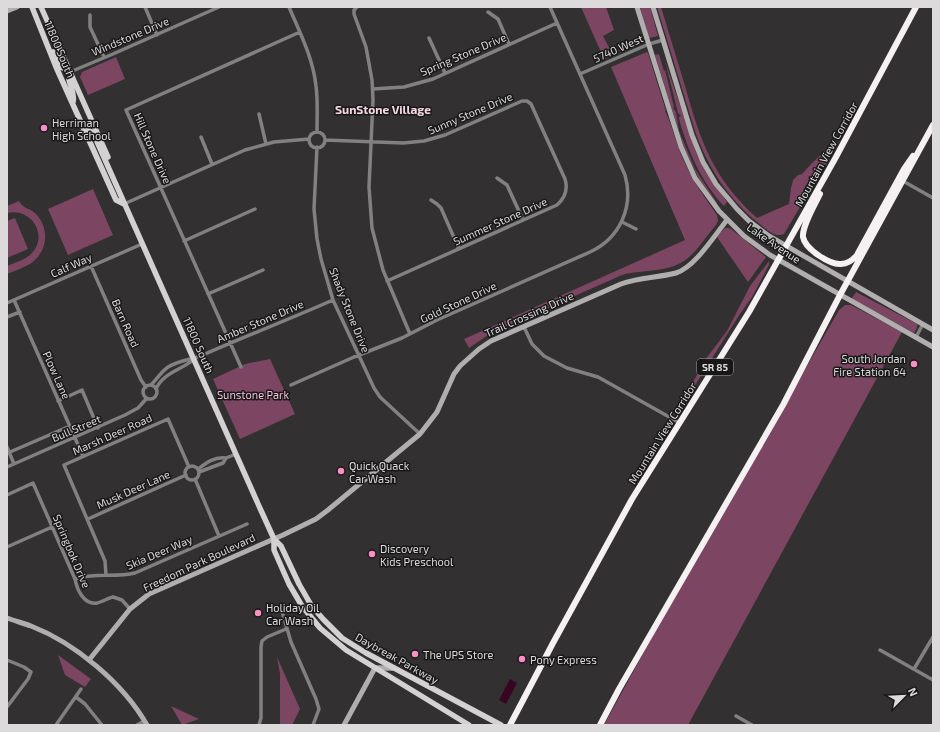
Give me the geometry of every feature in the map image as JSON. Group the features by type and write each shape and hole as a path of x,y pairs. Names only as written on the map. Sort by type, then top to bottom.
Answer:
{"highway":[{"name":"Mountain View Corridor","path":"510,725 632,499 749,312 836,158 916,7"},
{"path":"600,725 619,689 783,405 840,295 933,125"},
{"path":"836,158 805,227 803,237 806,246 811,250 834,263 843,264 852,260 857,255 904,169 928,135"}],"main road":[{"name":"11800 South","path":"32,7 56,67 73,103 83,132 116,200 124,204"},
{"name":"11800 South","path":"41,7 124,193 124,204 274,539"},
{"path":"48,44 61,66 70,72 68,78 74,91 73,103"},
{"path":"83,132 90,131 94,135 124,204"},
{"name":"Daybreak Parkway","path":"274,539 274,550 286,576 298,599 320,628 346,650 469,725"},
{"name":"Daybreak Parkway","path":"274,539 282,546 303,592 323,619 348,642 380,661 501,725"},
{"path":"346,650 352,650 373,662 380,661"}],"street":[{"path":"7,11 17,7"},
{"path":"145,7 157,34"},
{"path":"207,7 209,11"},
{"name":"Windstone Drive","path":"70,72 219,7"},
{"path":"289,7 310,56 315,77 318,105 317,132"},
{"path":"357,7 354,10 354,14 366,47 373,90 369,187 371,218 377,250 387,281 410,334"},
{"name":"Gold Stone Drive","path":"291,385 410,334 437,320 596,250 610,239 622,222 628,200 627,181 550,7"},
{"name":"Lake Avenue","path":"638,7 684,154 699,184 714,206 727,220 752,242 778,260 933,347"},
{"name":"Lake Avenue","path":"653,7 692,135 701,158 711,176 730,201 743,215 762,231 933,330"},
{"path":"488,12 498,20 509,44"},
{"path":"90,15 90,27 104,57"},
{"name":"Spring Stone Drive","path":"373,90 413,85 445,73 557,23"},
{"name":"Hill Stone Drive","path":"241,367 126,110 300,32"},
{"path":"429,38 445,73"},
{"name":"5740 West","path":"580,74 649,44 663,40"},
{"name":"Sunny Stone Drive","path":"325,140 410,143 431,140 522,101 527,101"},
{"name":"Summer Stone Drive","path":"387,281 557,205 564,197 566,188 565,179 534,111 530,103 527,101"},
{"path":"259,114 266,144"},
{"path":"309,139 311,135 317,132"},
{"path":"309,139 310,144 316,147 321,146 325,140 323,135 317,132"},
{"path":"201,138 212,164"},
{"path":"124,204 245,150 266,144 290,140 309,139"},
{"name":"Shady Stone Drive","path":"316,147 314,201 316,229 323,270 358,356 376,391 420,434"},
{"path":"496,178 507,185 523,220"},
{"path":"903,181 933,198"},
{"path":"431,200 441,208 459,248"},
{"path":"184,241 255,209"},
{"name":"Trail Crossing Drive","path":"274,539 302,526 322,514 420,434 437,412 449,382 460,366 479,349 492,341 626,282 634,279 682,271 693,263 727,220"},
{"path":"622,222 636,229"},
{"name":"Calf Way","path":"7,303 142,244"},
{"name":"Barn Road","path":"90,266 141,380 146,387"},
{"path":"208,294 263,270"},
{"name":"Plow Lane","path":"14,300 83,456"},
{"name":"Amber Stone Drive","path":"194,359 334,300"},
{"path":"7,317 20,312"},
{"path":"916,337 924,324"},
{"path":"524,327 532,344 544,356 567,368 598,377 680,423"},
{"path":"194,359 186,366 164,377 156,389 157,393 155,397 151,399 147,398 144,393 146,387 151,385 160,374 170,366 183,360 194,359"},
{"path":"151,385 156,389"},
{"path":"58,401 82,390 98,428"},
{"name":"Bull Street","path":"7,467 98,428 135,410 147,398"},
{"name":"Marsh Deer Road","path":"88,519 64,465 168,419 189,467"},
{"path":"10,452 70,426"},
{"path":"7,446 14,464"},
{"path":"195,479 198,476 199,470 206,462 220,457 226,458 236,454"},
{"path":"199,470 223,463 226,458"},
{"path":"195,479 191,479 186,475 185,471 189,467 195,466 199,470"},
{"name":"Musk Deer Lane","path":"88,519 186,475"},
{"path":"195,479 220,536"},
{"name":"Springbok Drive","path":"7,495 33,484 75,579 80,594 88,602 97,603 113,597 122,600 130,609"},
{"path":"88,519 105,561 106,575"},
{"name":"Skia Deer Way","path":"75,579 106,575 125,576 135,573 247,524"},
{"path":"7,547 52,527"},
{"name":"Freedom Park Boulevard","path":"89,660 130,609 140,600 159,589 274,539"},
{"path":"281,608 286,622 286,629 319,709 312,725"},
{"path":"7,618 31,626 55,638 89,660 130,700 145,723 137,725"},
{"path":"259,725 261,718 262,641 267,636 286,629"},
{"path":"914,669 933,637"},
{"path":"880,650 933,680"},
{"path":"7,660 24,667 30,672 28,679 7,708"},
{"path":"344,725 375,668 382,666 394,668"},
{"path":"56,725 80,690"},
{"path":"76,697 85,704 102,725"},
{"path":"736,716 752,725"}],"green space":[{"path":"581,7 606,7 614,30 603,36 613,55 604,59"},
{"path":"640,7 650,7 658,36 649,38"},
{"path":"657,7 661,7 697,124 710,158 729,188 757,218 789,204 793,180 798,175 802,174 831,144 836,146 784,234 777,235 771,233 749,215 729,194 706,158 695,131"},
{"path":"647,52 665,111 681,155 695,182 717,215 718,221 716,225 695,251 681,263 665,268 622,275 491,333 469,348 464,339 685,240 611,67"},
{"path":"659,54 664,71 665,70 673,108 676,112 679,131 695,169 717,203 698,177 684,148 655,55"},
{"path":"116,57 125,79 88,95 80,77 82,72"},
{"path":"665,61 697,155 706,172 727,202 724,206 702,176 691,154 679,119 681,116 678,113"},
{"path":"93,189 113,235 68,255 48,209"},
{"path":"19,201 22,206 36,214 44,226 44,247 36,259 30,264 7,274 7,266 30,255 36,248 38,240 38,232 31,219 24,214 16,212 7,213 7,206"},
{"path":"15,218 28,249 7,258 7,221"},
{"path":"725,228 731,229 766,257 748,282 717,237"},
{"path":"769,261 769,265 752,297 678,410 705,360 727,331 750,286"},
{"path":"856,292 917,324 917,328 914,333 852,299"},
{"path":"845,305 851,305 902,332 688,725 604,725 656,630 839,310"},
{"name":"Sunstone Park","path":"270,359 295,414 240,439 213,379 245,364"},
{"path":"58,655 91,679 85,687 65,675"},
{"path":"277,657 300,709 292,725 280,725 280,674"},
{"path":"171,706 199,719 182,725"}],"shaded area":[{"path":"510,679 517,683 506,704 499,700"}],"place":[{"name":"Herriman High School","path":"44,128"},
{"name":"South Jordan Fire Station 64","path":"914,364"},
{"name":"Quick Quack Car Wash","path":"341,471"},
{"name":"Discovery Kids Preschool","path":"372,554"},
{"name":"Holiday Oil Car Wash","path":"258,613"},
{"name":"The UPS Store","path":"415,654"},
{"name":"Pony Express","path":"522,659"}],"district":[{"name":"SunStone Village","path":"383,109"}]}
